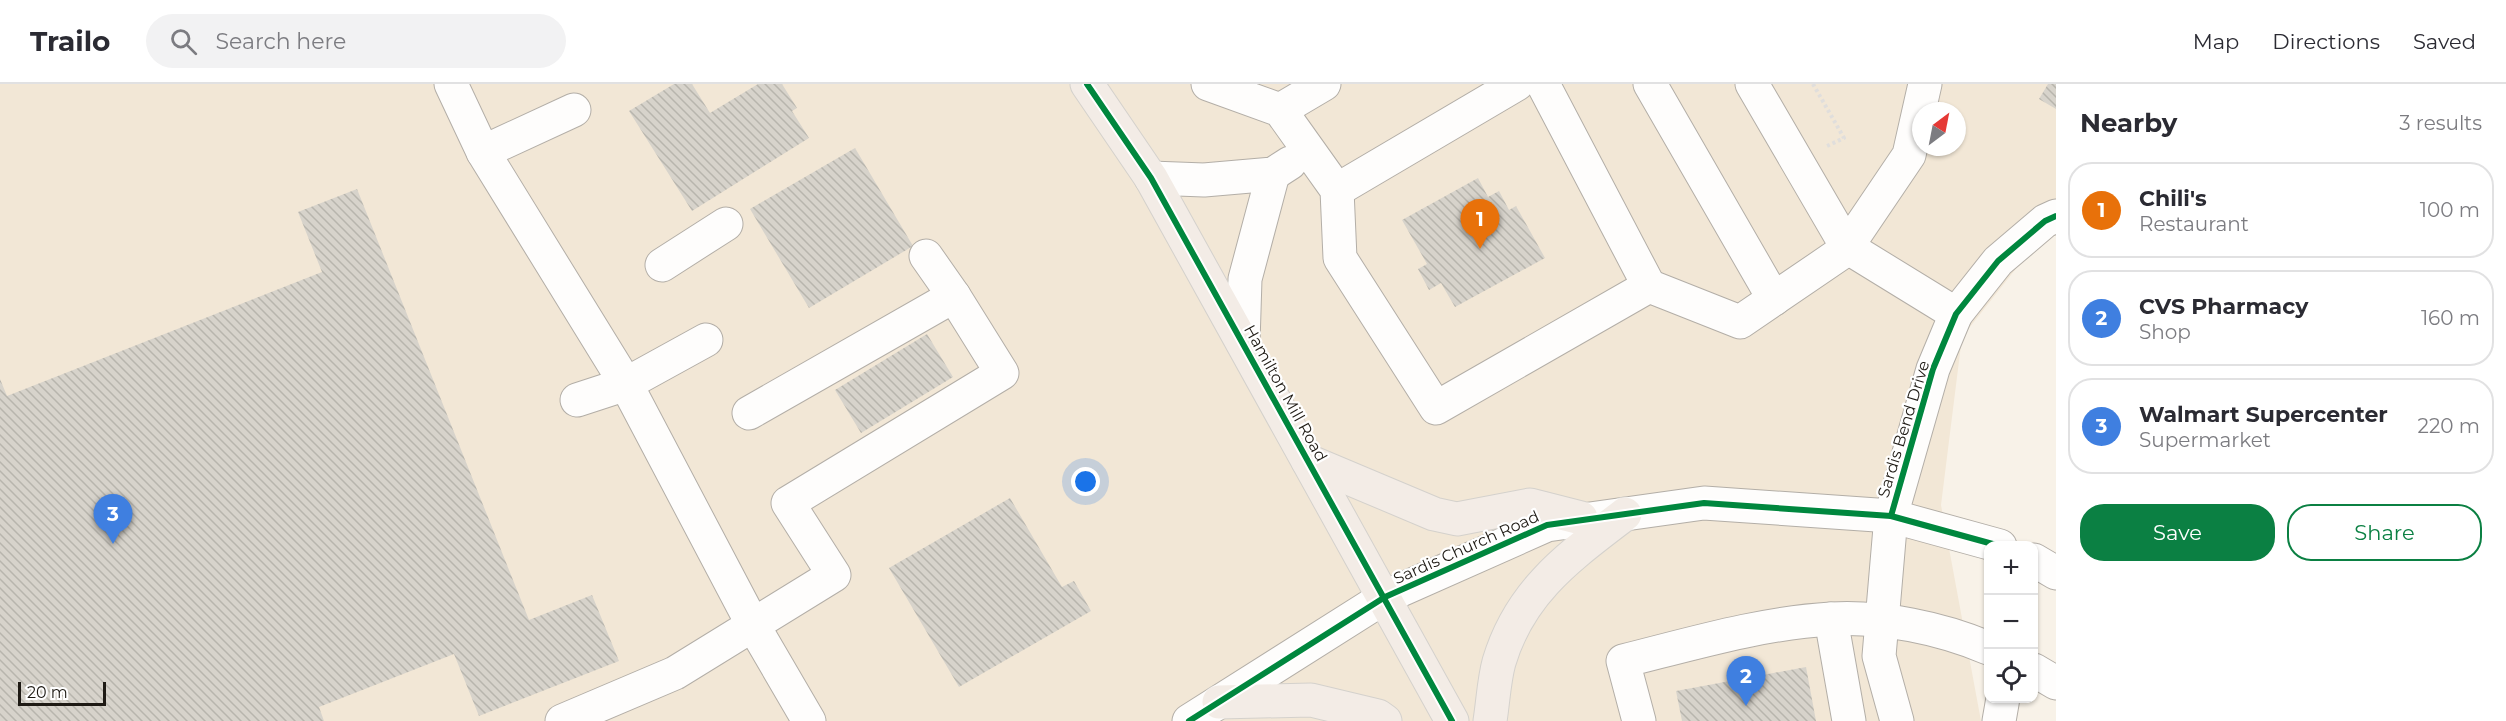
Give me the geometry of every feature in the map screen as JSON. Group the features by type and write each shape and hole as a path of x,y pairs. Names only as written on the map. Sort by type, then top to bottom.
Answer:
{"main road":[{"name":"Hamilton Mill Road","path":"1088,84 1151,178 1452,721"},
{"path":"1308,461 1434,514 1457,519 1530,505 1581,518"},
{"path":"1490,721 1499,663 1517,618 1541,583 1573,554 1625,514"},
{"path":"1219,702 1311,700 1378,716 1385,721"}],"street":[{"path":"451,84 483,152 626,384 753,625 809,721"},
{"path":"1208,84 1280,110 1337,190 1340,258 1436,408 1649,286"},
{"path":"1280,110 1324,84"},
{"path":"1337,190 1517,84"},
{"path":"1544,84 1649,286 1740,321 1847,247 1909,155 1925,84"},
{"path":"1650,84 1774,298"},
{"path":"1752,84 1847,247 1956,314"},
{"path":"483,152 574,110"},
{"path":"1151,178 1204,180 1274,174 1308,149"},
{"path":"1243,343 1245,279 1274,174"},
{"name":"Sardis Bend Drive","path":"1897,721 1879,656 1891,516 1933,369 1956,314 1998,261 2045,221 2056,216"},
{"path":"662,265 726,225"},
{"path":"562,721 675,674 834,575 788,503 1002,373 926,256"},
{"path":"749,413 954,296"},
{"path":"577,400 626,384 706,340"},
{"name":"Sardis Church Road","path":"1189,721 1385,597 1547,525 1581,518 1704,503 1891,516 1984,542"},
{"path":"2038,562 2056,573"},
{"path":"1831,619 1849,721"},
{"path":"1639,721 1623,661 1758,629 1831,619 1883,621 1955,635 1984,646"},
{"path":"2038,672 2056,683"},
{"path":"1999,721 2002,703"}],"path":[{"path":"1813,84 1844,138 1821,150"}],"shaded area":[{"path":"0,84 2056,84 2056,218 1962,337 1941,505 1981,721 0,721"}],"building":[{"path":"674,84 692,84 710,113 758,84 782,84 797,108 792,111 809,138 692,211 629,111"},
{"path":"2048,84 2056,84 2056,109 2039,99"},
{"path":"855,148 913,246 809,308 750,209"},
{"path":"1478,178 1488,197 1499,191 1509,210 1516,206 1545,258 1455,307 1441,283 1429,290 1418,269 1427,264 1402,220"},
{"path":"357,189 529,620 592,595 619,661 479,716 454,654 319,707 324,721 0,721 0,379 7,396 322,272 298,212"},
{"path":"927,334 953,377 861,433 835,390"},
{"path":"1010,498 1062,587 1074,581 1091,611 959,687 889,568"},
{"path":"1806,667 1816,721 1682,721 1676,691"}],"cycle path":[{"path":"1087,84 1151,178 1452,721"},
{"path":"1891,516 1933,369 1956,314 1998,261 2045,221 2056,216"},
{"path":"1189,721 1385,597 1547,525 1704,503 1891,516 1984,542"}],"place":[{"name":"Chili's","path":"1480,249"},
{"name":"Walmart Supercenter","path":"113,544"},
{"name":"CVS Pharmacy","path":"1746,706"}]}
